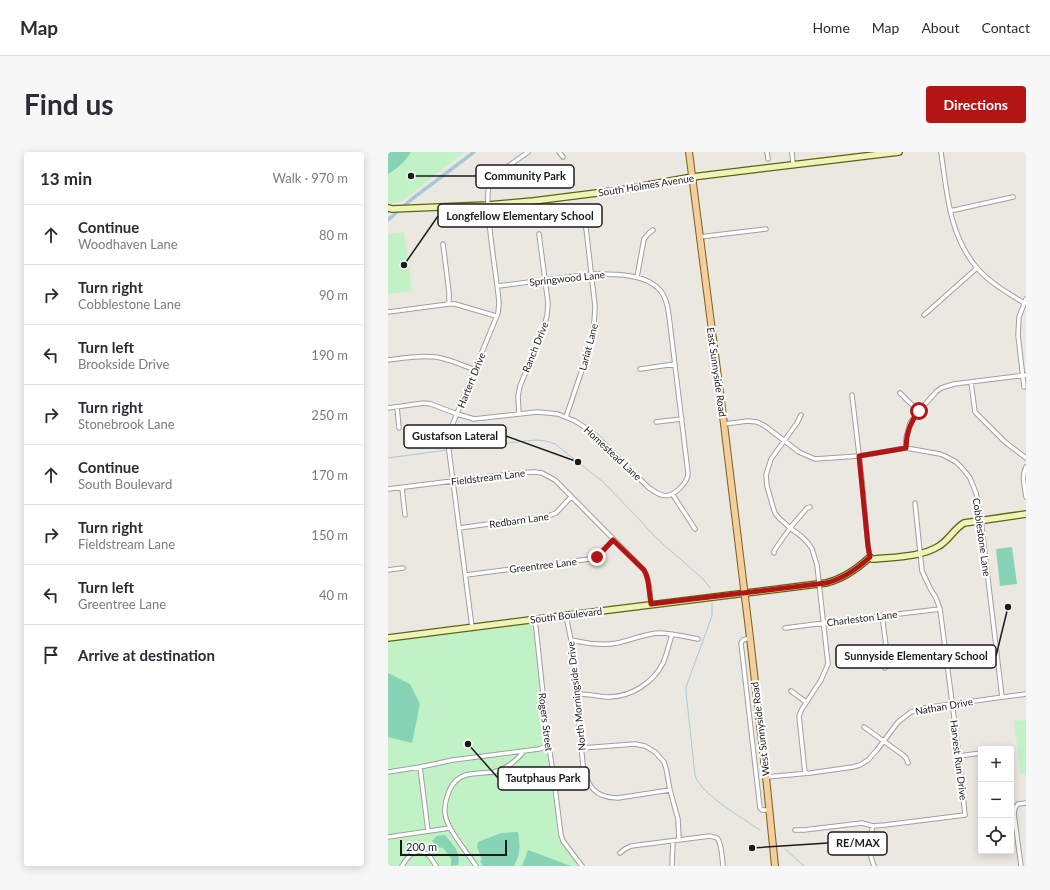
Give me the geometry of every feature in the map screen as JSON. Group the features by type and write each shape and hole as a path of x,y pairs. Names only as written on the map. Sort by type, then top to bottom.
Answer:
{"main road":[{"name":"East Sunnyside Road","path":"689,152 744,593"},
{"name":"West Sunnyside Road","path":"744,593 770,810 775,866"}],"street":[{"name":"Hartert Drive","path":"472,627 449,449 449,434 498,313 498,286 488,205 488,187 494,178 528,152"},
{"path":"559,152 563,157"},
{"path":"767,152 768,159"},
{"path":"792,152 794,165"},
{"name":"South Holmes Avenue","path":"389,209 488,205 621,190 692,177 794,165 868,154 899,152"},
{"path":"941,152 950,211 958,236 965,251 977,268 991,281 1005,292 1025,301 1020,317 1018,334 1024,375 1024,387"},
{"path":"950,211 1013,197"},
{"name":"Lariat Lane","path":"566,417 594,328 595,306 586,228"},
{"path":"700,237 766,229"},
{"path":"637,277 644,239 648,233 653,230"},
{"name":"Ranch Drive","path":"519,414 518,396 520,386 541,335 547,316 548,303 539,234"},
{"path":"442,244 449,292 449,304"},
{"path":"924,315 977,268"},
{"name":"Springwood Lane","path":"498,286 592,274 613,274 637,277 652,283 660,290 665,298 669,316 688,476 684,484 672,495"},
{"path":"388,312 455,304 496,316"},
{"path":"388,360 434,357 452,361 474,370"},
{"path":"640,368 675,364"},
{"path":"906,448 906,438 910,423 936,392 942,388 954,384 1024,375"},
{"path":"971,382 975,412 1005,442 1026,458"},
{"path":"900,393 919,411"},
{"path":"852,395 870,557 875,559 920,553 938,547 964,522 1026,514"},
{"name":"Homestead Lane","path":"388,408 424,403 432,404 474,419 537,412 550,413 566,417 592,432 657,494 664,496 672,495"},
{"path":"397,407 399,428"},
{"path":"801,415 771,460 767,468 766,479 773,507 779,518 808,543 815,557 818,573 828,664 821,680 806,702 799,716 804,773"},
{"path":"656,422 682,419"},
{"name":"Cobblestone Lane","path":"724,424 748,421 757,422 785,440 799,452 815,459 859,456 906,448 940,454 949,458 963,469 967,473 976,493 981,520 1002,697"},
{"path":"1026,467 1023,478 1026,497"},
{"name":"Fieldstream Lane","path":"388,490 517,473 534,472 545,474 555,480 644,570 651,604"},
{"path":"402,488 405,515"},
{"path":"672,495 695,529"},
{"name":"Redbarn Lane","path":"459,528 548,516 556,513 571,497"},
{"name":"Harvest Run Drive","path":"873,826 965,815 940,608 924,577 915,503"},
{"path":"774,554 774,551 790,528 807,508 810,507"},
{"name":"Greentree Lane","path":"466,575 590,559 597,557 613,540"},
{"name":"South Boulevard","path":"388,638 819,584 840,578 851,572 870,557"},
{"path":"388,570 403,568"},
{"name":"Charleston Lane","path":"785,628 940,608"},
{"path":"882,615 886,646 885,668"},
{"name":"North Morningside Drive","path":"566,616 571,640 583,765 587,780 595,792 610,798 670,790"},
{"name":"Rogers Street","path":"535,620 548,746 561,835 563,841 582,866"},
{"path":"571,640 596,644 608,644 649,634 660,633 698,639"},
{"path":"576,694 612,697 635,691 653,677 658,671 666,655 672,634"},
{"path":"750,638 743,640 741,643 760,808 762,810 770,810"},
{"path":"791,691 806,702"},
{"name":"Nathan Drive","path":"766,778 860,765 874,754 898,722 911,712 923,708 1026,694"},
{"path":"864,727 903,755 908,763"},
{"path":"582,748 635,744 645,746 655,752 664,762 666,768 678,819 679,840"},
{"path":"388,772 453,760 540,749 548,746"},
{"path":"476,866 450,828 446,818 445,807 449,791 455,782 465,775 492,772 502,769 516,760 524,751"},
{"path":"959,756 978,753"},
{"path":"420,767 428,831"},
{"path":"1022,866 1014,814 1015,808 1018,804 1026,803"},
{"path":"795,830 862,823 873,826 869,837 871,859 874,866"},
{"path":"388,837 450,828"},
{"path":"620,853 625,848 631,846 710,836 715,837 718,840 723,866"},
{"path":"672,866 673,841"},
{"path":"402,866 408,856 412,853 422,851 430,856 436,866"}],"green space":[{"path":"388,152 464,152 404,200 388,205"},
{"path":"388,152 411,152 401,164 388,174"},
{"path":"404,232 412,291 388,294 388,234"},
{"path":"1012,547 1017,584 1000,586 996,549"},
{"path":"535,619 561,835 582,866 388,866 388,638"},
{"path":"388,673 410,684 420,704 412,743 388,737"},
{"path":"1026,720 1026,775 1021,775 1014,721"},
{"path":"518,832 519,849 518,857 514,866 483,866 480,861 482,860 477,847 478,842 501,833"},
{"path":"445,835 459,856 458,865 451,866 451,858 443,848 437,847 432,841 437,836"},
{"path":"528,850 571,866 522,866"}],"waterway":[{"path":"388,220 412,199 474,152"},
{"path":"450,449 536,440 555,444 602,481 655,537 703,579 710,588"},
{"path":"388,458 447,450"},
{"path":"712,603 712,616 686,687 695,775 705,790 713,798 760,830"},
{"path":"785,849 804,866"}],"place":[{"name":"Community Park","path":"411,176"},
{"name":"Longfellow Elementary School","path":"404,265"},
{"name":"Gustafson Lateral","path":"578,462"},
{"name":"Sunnyside Elementary School","path":"1008,607"},
{"name":"Tautphaus Park","path":"468,744"},
{"name":"RE/MAX","path":"752,848"}],"route":[{"path":"597,557 613,540 644,570 648,581 651,604 826,583 840,578 851,572 870,557 859,456 906,448 906,438 910,423 919,411"}]}
